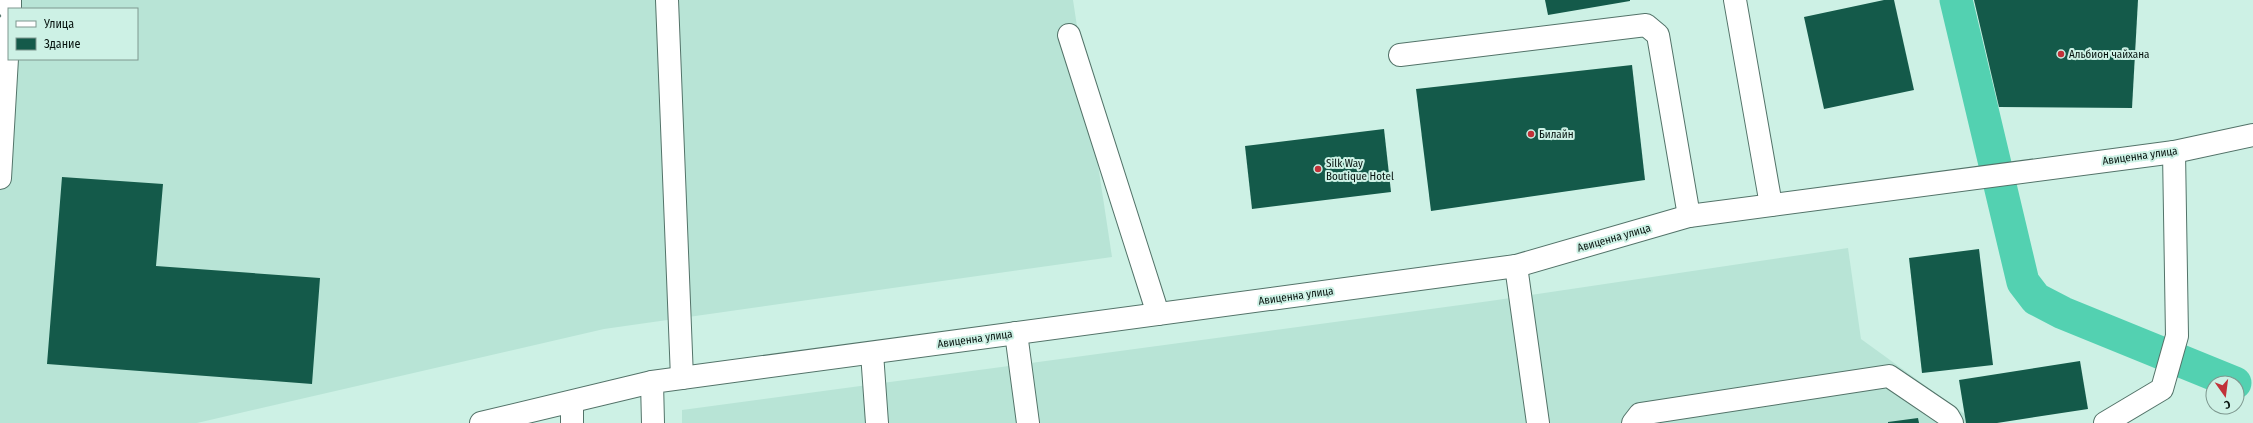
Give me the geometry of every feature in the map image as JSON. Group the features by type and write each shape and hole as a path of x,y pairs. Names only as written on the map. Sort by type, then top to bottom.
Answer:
{"street":[{"path":"667,0 682,378"},
{"path":"1735,0 1771,205"},
{"path":"1400,55 1646,25 1658,35 1689,216"},
{"path":"1069,35 1158,314"},
{"path":"0,178 8,41"},
{"name":"Авиценна улица","path":"481,423 572,413 652,382 1516,266 1689,216 1975,180 2174,152 2253,135"},
{"path":"2105,423 2162,389 2177,336 2174,152"},
{"path":"1516,266 1538,423"},
{"path":"1016,334 1028,423"},
{"path":"872,353 877,423"},
{"path":"1633,423 1640,414 1889,376 1948,416 1952,423"},
{"path":"652,382 653,423"}],"shaded area":[{"path":"0,0 1073,0 1112,257 604,329 197,423 0,423"},
{"path":"1848,248 1861,339 1977,423 682,423 682,410 1490,301"}],"building":[{"path":"1545,0 1630,0 1630,1 1548,15"},
{"path":"1884,0 1894,0 1914,90 1824,109 1804,17"},
{"name":"Альбион чайхана","path":"1974,0 2138,0 2132,108 1999,107"},
{"name":"Билайн","path":"1632,65 1645,180 1431,211 1416,89"},
{"name":"Silk Way Boutique Hotel","path":"1384,129 1391,192 1252,209 1245,146"},
{"path":"62,177 163,184 156,266 320,278 312,384 47,364"},
{"path":"1979,249 1993,365 1922,373 1909,258"},
{"path":"2080,361 2088,409 1997,423 1966,423 1959,380"},
{"path":"1918,418 1919,423 1888,423 1888,422"}],"waterway":[{"path":"1956,0 2023,282 2036,299 2063,313 2215,375"}],"place":[{"name":"Альбион чайхана","path":"2061,54"},
{"name":"Билайн","path":"1531,134"},
{"name":"Silk Way Boutique Hotel","path":"1318,169"}]}
